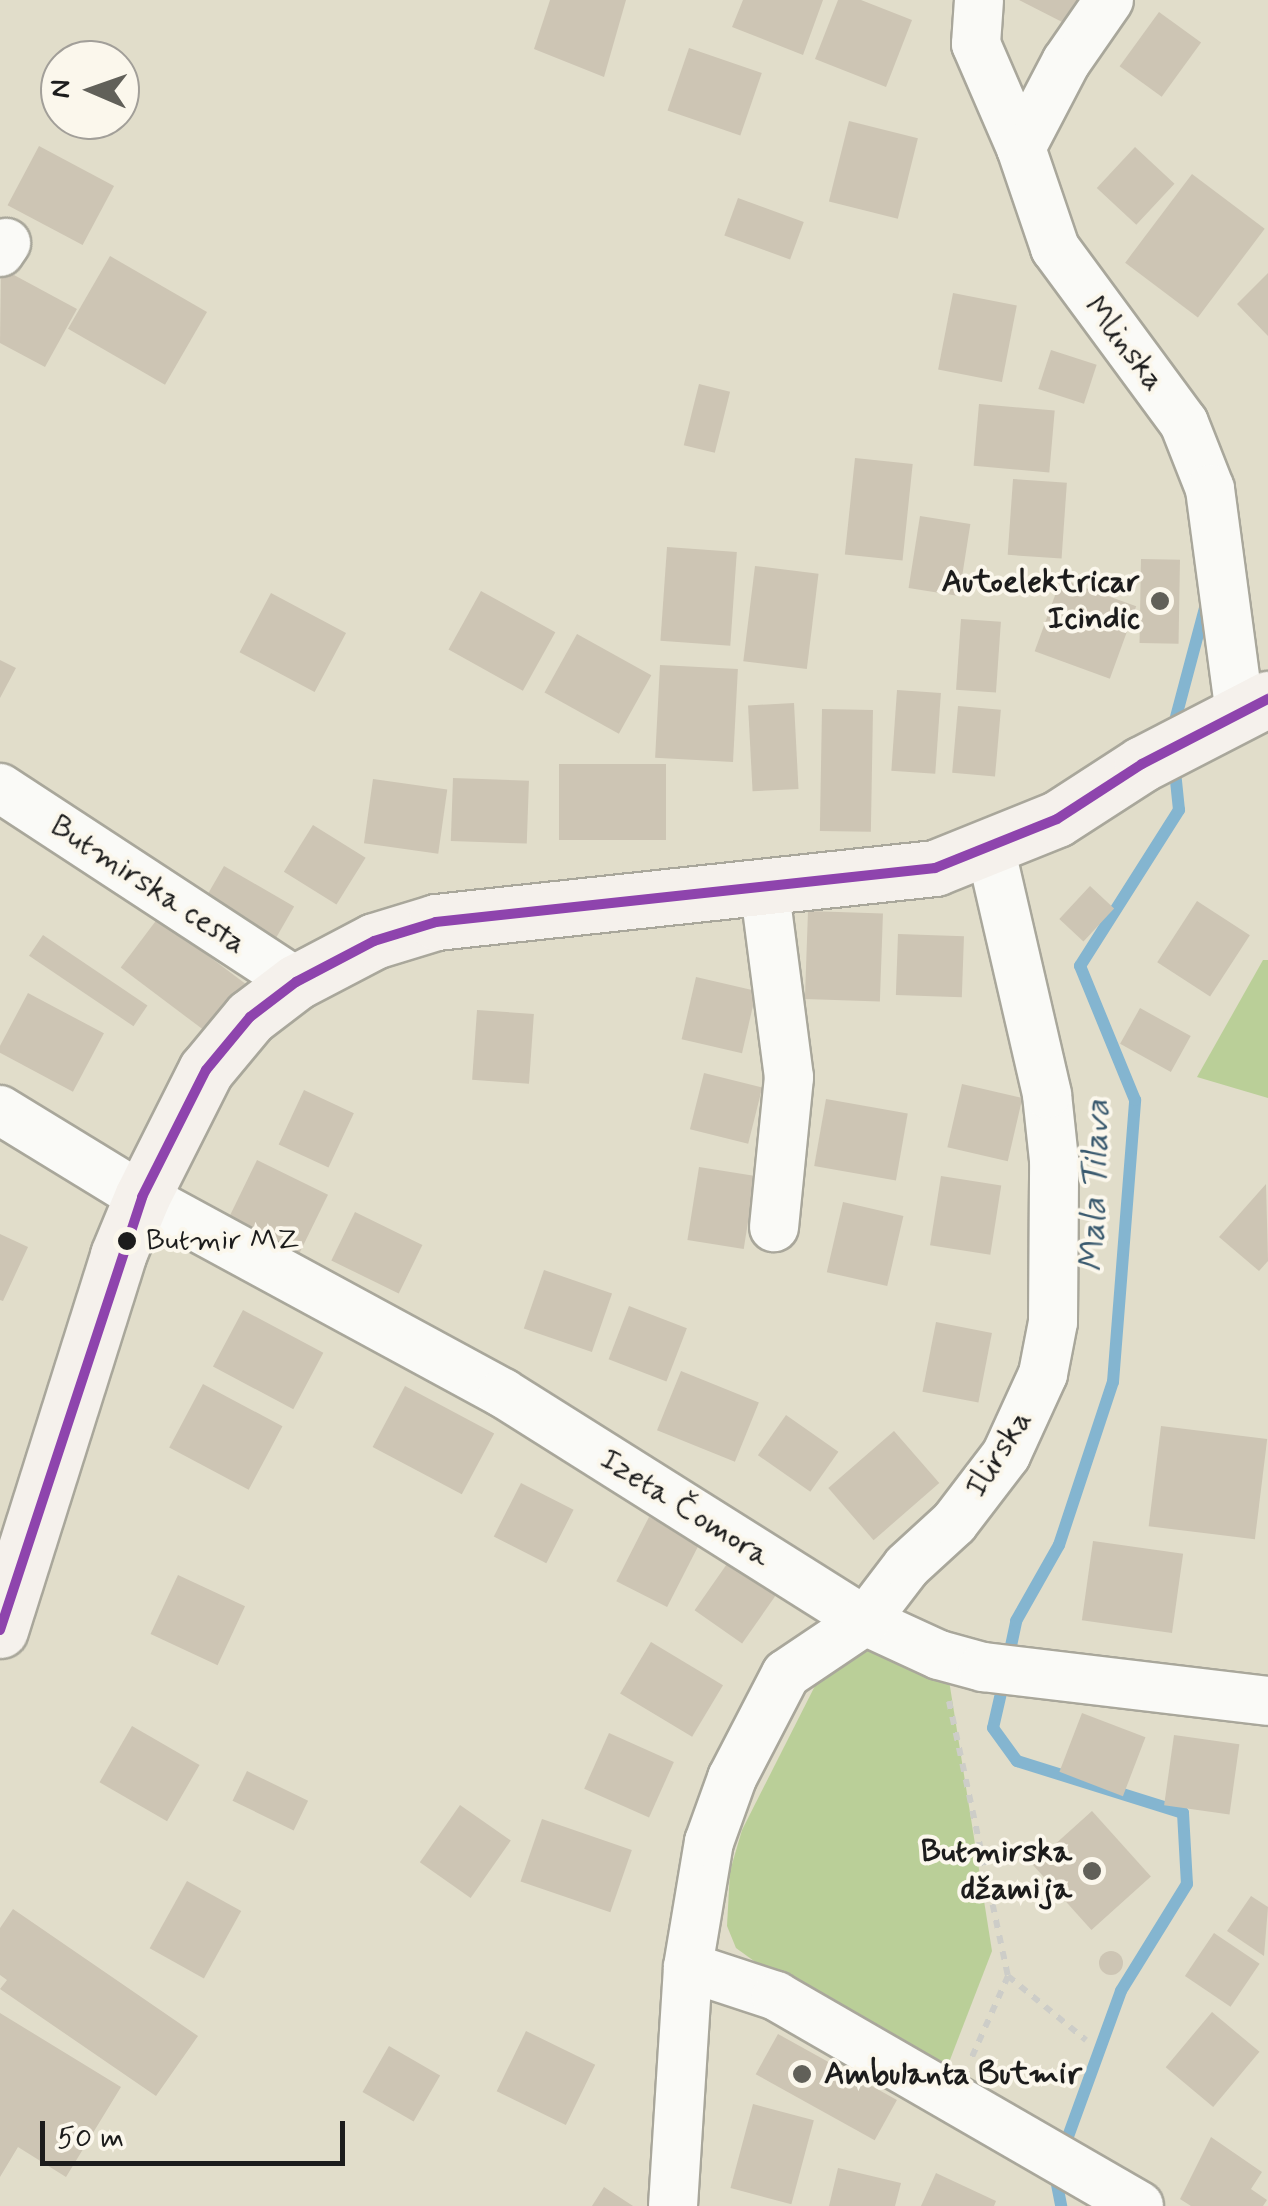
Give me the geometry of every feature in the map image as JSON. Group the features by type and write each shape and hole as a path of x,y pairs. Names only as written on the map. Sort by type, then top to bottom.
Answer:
{"street":[{"name":"Mlinska","path":"979,0 976,44 1054,248 1184,423 1210,490 1235,715"},
{"path":"1007,118 1066,62 1109,0"},
{"path":"0,1630 118,1255 142,1198 206,1070 250,1017 296,982 374,940 436,922 935,868 992,851 1057,819 1142,764 1235,715"},
{"name":"Butmirska cesta","path":"0,788 296,982"},
{"name":"Ilirska","path":"673,2206 688,1967 709,1842 732,1778 786,1674 865,1622 1006,1455 1043,1374 1053,1322 1048,1094 992,851"},
{"path":"764,885 789,1077 774,1227"},
{"name":"Izeta Čomora","path":"0,1110 142,1198 502,1394 865,1622 961,1661 1048,1676 1268,1702"},
{"path":"688,1967 776,1996 1139,2206"}],"path":[{"path":"955,2097 1008,1976 961,1661"},
{"path":"1008,1976 1086,2040"}],"green space":[{"path":"1263,960 1268,960 1268,1098 1197,1077"},
{"path":"859,1645 948,1674 992,1951 948,2065 754,1961 736,1948 727,1926 730,1871 742,1830 821,1674"}],"building":[{"path":"550,0 626,0 604,77 534,49"},
{"path":"743,0 823,0 803,55 732,27"},
{"path":"838,0 861,0 912,20 886,87 815,59"},
{"path":"1019,0 1078,0 1068,25"},
{"path":"1159,12 1201,43 1162,97 1120,66"},
{"path":"689,48 762,73 740,135 668,110"},
{"path":"849,121 918,138 898,219 829,202"},
{"path":"39,146 114,186 83,245 8,205"},
{"path":"1135,147 1174,184 1136,225 1097,188"},
{"path":"1192,174 1265,229 1198,317 1125,263"},
{"path":"738,198 804,222 790,260 724,236"},
{"path":"110,256 207,312 165,385 68,329"},
{"path":"1,268 77,309 45,367 0,343"},
{"path":"1268,273 1268,336 1237,304"},
{"path":"953,293 1017,305 1002,382 938,370"},
{"path":"1051,350 1097,365 1084,404 1038,389"},
{"path":"699,384 730,392 715,453 684,445"},
{"path":"979,404 1055,411 1049,472 974,466"},
{"path":"855,458 913,464 903,561 845,554"},
{"path":"1013,479 1067,483 1062,559 1008,555"},
{"path":"920,516 970,524 959,596 909,588"},
{"path":"667,547 737,552 730,646 660,641"},
{"name":"Autoelektricar Icindic","path":"1141,559 1180,560 1179,644 1140,643"},
{"path":"755,566 819,574 807,669 743,661"},
{"path":"1061,579 1136,606 1110,679 1035,651"},
{"path":"481,591 555,632 523,691 449,650"},
{"path":"271,593 346,633 315,692 240,652"},
{"path":"961,619 1001,622 996,693 956,690"},
{"path":"577,634 651,675 619,734 545,693"},
{"path":"0,660 16,668 0,698"},
{"path":"660,665 738,669 733,762 655,758"},
{"path":"897,690 941,693 935,774 891,771"},
{"path":"794,703 799,789 753,791 748,705"},
{"path":"958,706 1001,710 995,776 952,773"},
{"path":"822,709 873,710 871,832 820,831"},
{"path":"559,764 666,764 666,840 559,840"},
{"path":"453,778 529,781 527,844 451,841"},
{"path":"373,779 447,789 438,854 364,843"},
{"path":"313,825 366,858 336,904 284,872"},
{"path":"224,866 294,906 271,947 200,907"},
{"path":"1090,886 1114,909 1083,941 1059,919"},
{"path":"1197,901 1250,935 1210,997 1157,962"},
{"path":"808,911 883,914 880,1002 805,999"},
{"path":"158,918 249,987 212,1036 121,968"},
{"path":"898,934 964,936 962,997 896,995"},
{"path":"43,935 147,1005 133,1026 29,956"},
{"path":"696,977 756,991 742,1053 682,1039"},
{"path":"28,993 104,1033 73,1092 0,1053 0,1046"},
{"path":"1140,1008 1191,1036 1171,1072 1120,1044"},
{"path":"477,1010 534,1014 529,1084 472,1080"},
{"path":"704,1073 762,1088 748,1144 690,1129"},
{"path":"962,1084 1022,1098 1008,1161 947,1147"},
{"path":"304,1090 354,1113 328,1168 279,1144"},
{"path":"826,1099 908,1113 896,1180 814,1166"},
{"path":"257,1160 328,1195 299,1255 228,1220"},
{"path":"699,1167 755,1176 744,1249 687,1240"},
{"path":"941,1176 1001,1186 990,1255 930,1245"},
{"path":"1266,1184 1268,1261 1259,1271 1219,1237"},
{"path":"843,1202 903,1216 887,1286 827,1272"},
{"path":"355,1212 422,1245 399,1293 331,1261"},
{"path":"0,1234 28,1247 3,1301 0,1300"},
{"path":"544,1270 612,1293 592,1352 524,1329"},
{"path":"629,1306 687,1328 666,1381 609,1359"},
{"path":"243,1310 323,1353 293,1409 213,1367"},
{"path":"936,1322 992,1333 978,1403 922,1392"},
{"path":"681,1371 759,1402 735,1462 657,1430"},
{"path":"203,1384 282,1426 249,1490 169,1448"},
{"path":"405,1386 494,1433 462,1494 373,1447"},
{"path":"786,1415 838,1452 810,1492 758,1455"},
{"path":"1161,1426 1267,1439 1255,1539 1149,1526"},
{"path":"894,1431 939,1483 874,1540 828,1488"},
{"path":"521,1483 574,1510 546,1563 494,1536"},
{"path":"649,1517 700,1543 667,1607 616,1581"},
{"path":"1093,1541 1183,1554 1172,1633 1082,1620"},
{"path":"729,1561 777,1594 742,1643 695,1610"},
{"path":"178,1575 245,1606 218,1665 151,1634"},
{"path":"651,1642 723,1685 692,1737 620,1693"},
{"path":"1082,1713 1145,1737 1123,1796 1059,1772"},
{"path":"132,1726 200,1765 167,1821 100,1782"},
{"path":"609,1733 674,1762 649,1818 584,1789"},
{"path":"1174,1735 1239,1744 1229,1814 1164,1805"},
{"path":"247,1771 308,1801 294,1830 233,1801"},
{"path":"460,1805 511,1841 471,1898 420,1862"},
{"name":"Butmirska džamija","path":"1092,1811 1151,1876 1091,1930 1033,1865"},
{"path":"542,1819 632,1850 610,1912 521,1881"},
{"path":"187,1881 241,1911 204,1978 150,1948"},
{"path":"1251,1896 1268,1907 1264,1956 1227,1931"},
{"path":"13,1909 198,2036 156,2096 0,1989 7,1980 0,1975 0,1928"},
{"path":"1214,1933 1260,1964 1231,2007 1185,1976"},
{"path":"1111,1951 1120,1954 1120,1972 1111,1975 1102,1972 1099,1963 1102,1954"},
{"path":"1212,2012 1259,2052 1213,2107 1166,2067"},
{"path":"0,2013 121,2087 66,2177 18,2147 0,2177"},
{"path":"526,2031 595,2065 566,2125 497,2091"},
{"path":"778,2034 897,2100 875,2140 756,2074"},
{"path":"389,2046 440,2076 414,2121 363,2092"},
{"path":"753,2104 814,2120 791,2204 730,2188"},
{"path":"1211,2137 1262,2172 1251,2189 1267,2200 1263,2206 1191,2206 1180,2199"},
{"path":"838,2168 901,2183 895,2206 829,2206"},
{"path":"936,2173 996,2201 994,2206 921,2206"},
{"path":"604,2187 633,2206 592,2206"}],"waterway":[{"name":"Mala Tilava","path":"1172,732 1205,608"},
{"name":"Mala Tilava","path":"1008,1660 1016,1621 1059,1545 1113,1382 1135,1100 1080,966 1179,810 1174,762"},
{"name":"Mala Tilava","path":"1004,1680 993,1728 1017,1761 1183,1813 1187,1884 1121,1991 1063,2150"},
{"name":"Mala Tilava","path":"1055,2174 1061,2206"}],"transit line":[{"path":"0,1630 142,1197 206,1070 250,1017 296,982 374,941 436,922 935,868 1057,819 1142,764 1268,699"}],"place":[{"name":"Autoelektricar Icindic","path":"1160,601"},
{"name":"Butmir MZ","path":"127,1241"},
{"name":"Butmirska džamija","path":"1092,1871"},
{"name":"Ambulanta Butmir","path":"802,2074"}]}
